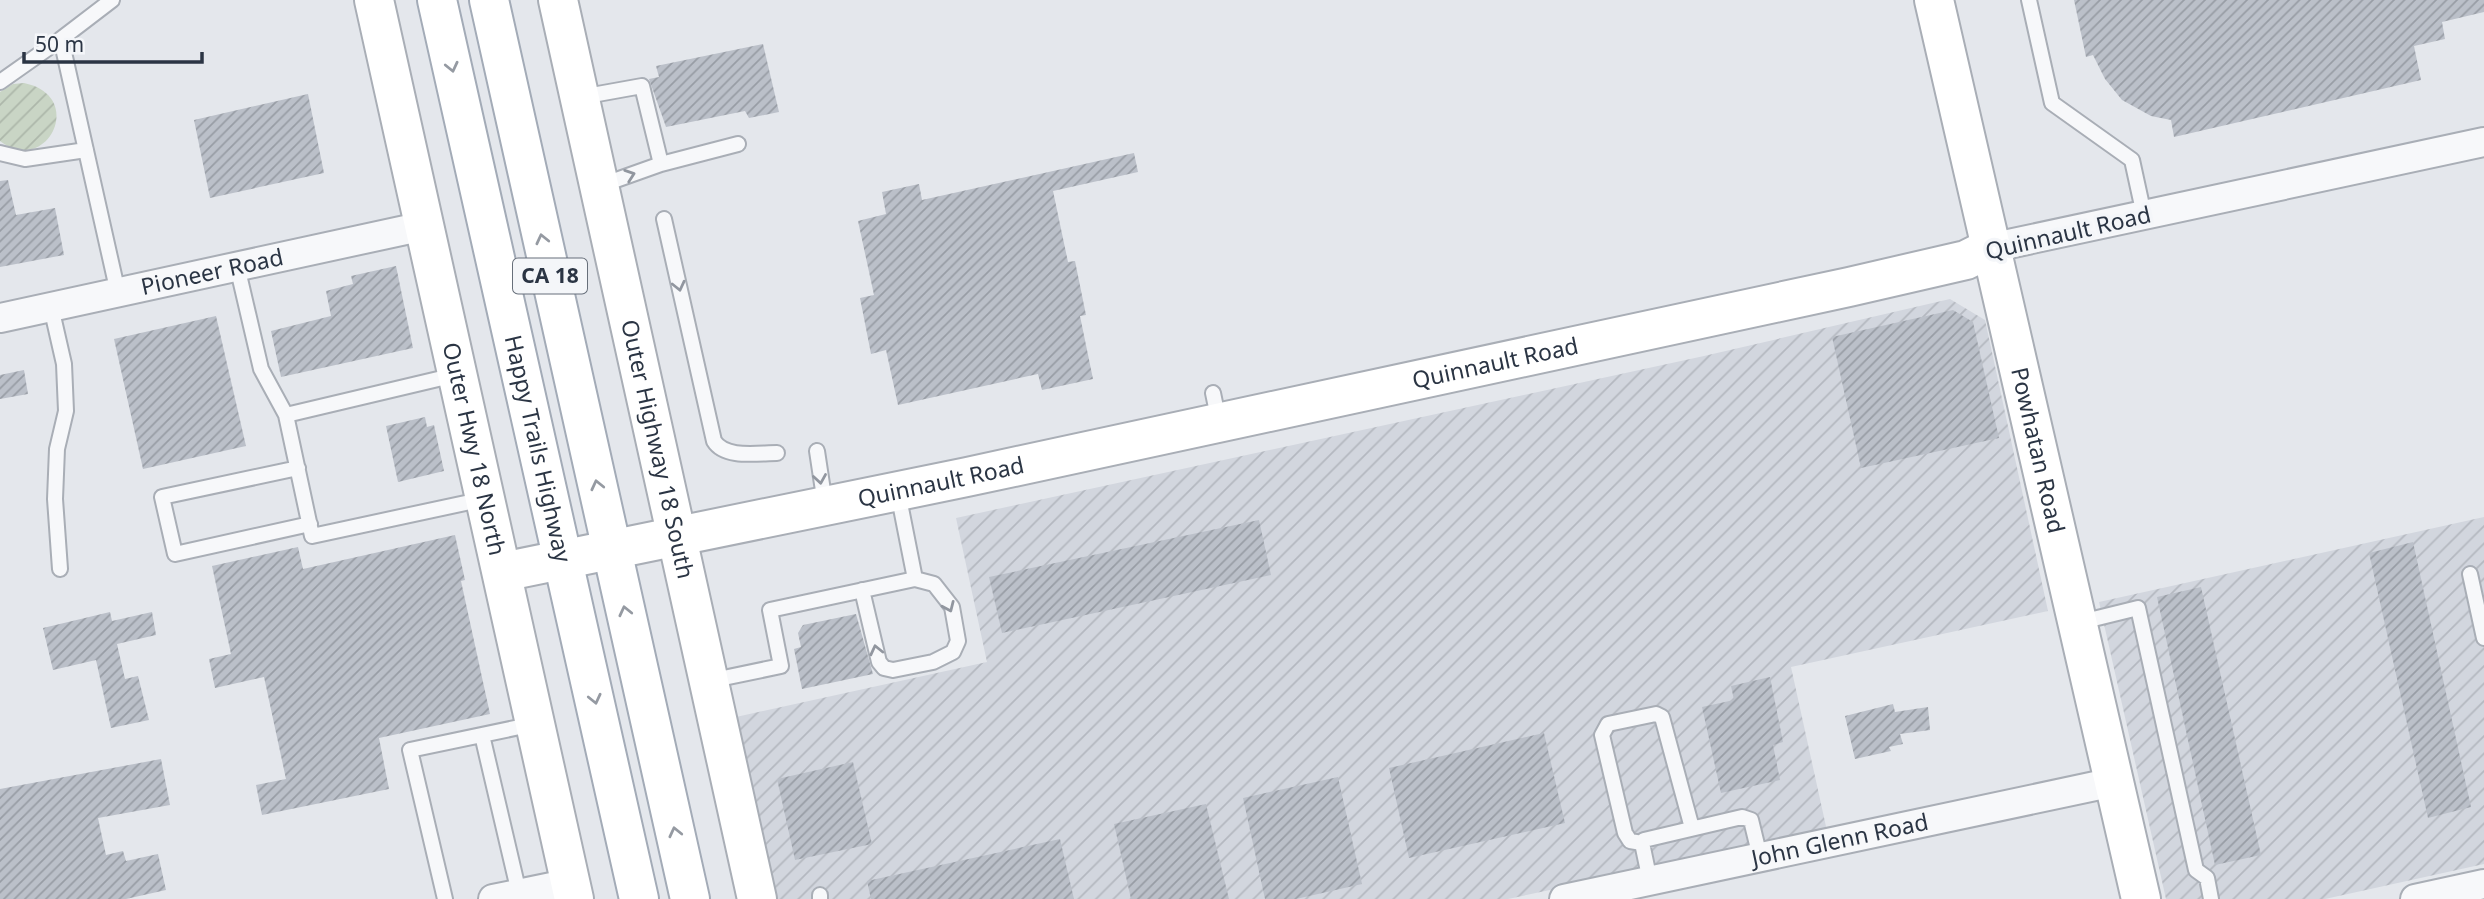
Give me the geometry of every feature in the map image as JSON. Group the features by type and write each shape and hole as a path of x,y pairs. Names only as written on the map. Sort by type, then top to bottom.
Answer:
{"street":[{"name":"Outer Hwy 18 North","path":"374,0 572,891"},
{"name":"Happy Trails Highway","path":"438,0 639,899"},
{"name":"Happy Trails Highway","path":"489,0 691,899"},
{"name":"Outer Highway 18 South","path":"558,0 757,899"},
{"name":"Powhatan Road","path":"1934,0 2075,623 2141,899"},
{"name":"Quinnault Road","path":"502,572 612,552 898,491 1216,408 1849,287 1966,260 1990,248 2484,142"},
{"name":"Pioneer Road","path":"0,318 424,226"},
{"name":"John Glenn Road","path":"1564,899 2114,782"},
{"path":"2415,899 2484,884"},
{"path":"506,896 572,891"}],"lane":[{"path":"0,82 112,0"},
{"path":"2029,0 2052,103 2132,160 2144,215"},
{"path":"61,39 118,293"},
{"path":"579,97 642,86 661,164"},
{"path":"599,186 661,164 738,144"},
{"path":"0,153 25,159 86,150"},
{"path":"664,219 714,440 718,447 728,452 777,453"},
{"path":"237,266 261,369 286,415 313,536 486,498"},
{"path":"51,307 64,364 66,411 57,449 55,499 60,569"},
{"path":"286,415 458,374"},
{"path":"817,450 825,507"},
{"path":"298,468 162,497 175,554 310,524"},
{"path":"898,491 915,579"},
{"path":"2470,575 2484,638"},
{"path":"709,681 781,666 769,610 862,590 915,579 934,584 952,607 958,641 953,652 933,662 893,670 884,668 879,662 862,590"},
{"path":"2075,623 2138,607 2196,870 2207,878 2211,899"},
{"path":"1642,843 1630,841 1625,833 1602,735 1608,724 1656,714 1665,720 1692,828"},
{"path":"445,899 410,750 536,724"},
{"path":"482,735 506,896"},
{"path":"1642,843 1647,838 1748,817 1760,857"},
{"path":"1642,843 1650,881"}],"shaded area":[{"path":"1950,299 1985,320 2048,611 1791,667 1827,831 1508,899 775,899 736,717 987,662 956,518 1704,356"},
{"path":"2484,517 2484,864 2325,899 2166,899 2099,602"}],"green space":[{"path":"24,83 43,91 53,103 56,117 53,130 45,142 32,149 17,149 0,141 0,92 13,84"}],"building":[{"path":"2074,0 2484,0 2484,12 2442,22 2445,39 2414,46 2421,80 2174,137 2171,120 2151,116 2122,100 2105,79 2093,55 2086,57"},
{"path":"763,44 779,112 749,118 745,111 666,127 649,79 659,77 656,66"},
{"path":"308,94 324,173 210,198 194,120"},
{"path":"1134,153 1138,172 1053,191 1068,262 1075,261 1086,315 1080,316 1093,379 1042,390 1038,374 898,405 886,350 871,354 860,298 874,295 858,221 886,214 882,192 919,184 922,200"},
{"path":"8,180 16,215 55,208 64,255 0,267 0,181"},
{"path":"396,266 413,348 281,377 271,331 331,316 326,291 353,284 351,276"},
{"path":"1953,310 1973,322 1999,438 1861,468 1832,337"},
{"path":"216,316 246,446 143,469 114,339"},
{"path":"24,370 28,394 0,399 0,375"},
{"path":"425,417 427,427 434,425 444,471 398,482 386,426"},
{"path":"1259,520 1271,575 1002,633 989,577"},
{"path":"455,535 465,580 461,581 490,714 379,738 389,789 262,815 256,785 286,779 264,677 215,688 209,659 231,654 212,566 298,547 303,569"},
{"path":"2413,542 2471,807 2428,818 2369,553"},
{"path":"2201,587 2261,855 2215,865 2157,597"},
{"path":"110,612 112,621 152,612 156,635 117,644 125,679 138,676 149,720 111,728 96,660 53,670 43,628"},
{"path":"856,614 873,674 802,689 794,649 801,647 798,633 803,625"},
{"path":"1770,677 1783,742 1773,745 1780,780 1721,793 1702,707 1734,700 1731,686"},
{"path":"1893,704 1895,712 1928,707 1930,730 1900,734 1903,744 1889,747 1891,751 1855,759 1845,716"},
{"path":"1544,733 1565,823 1409,858 1389,768"},
{"path":"161,759 170,805 98,818 106,855 123,851 126,861 158,854 166,890 126,899 0,899 0,789"},
{"path":"853,762 872,844 795,860 777,779"},
{"path":"1338,777 1362,884 1296,899 1265,899 1243,798"},
{"path":"1206,804 1229,899 1131,899 1114,824"},
{"path":"1060,839 1074,899 871,899 867,881"}]}
